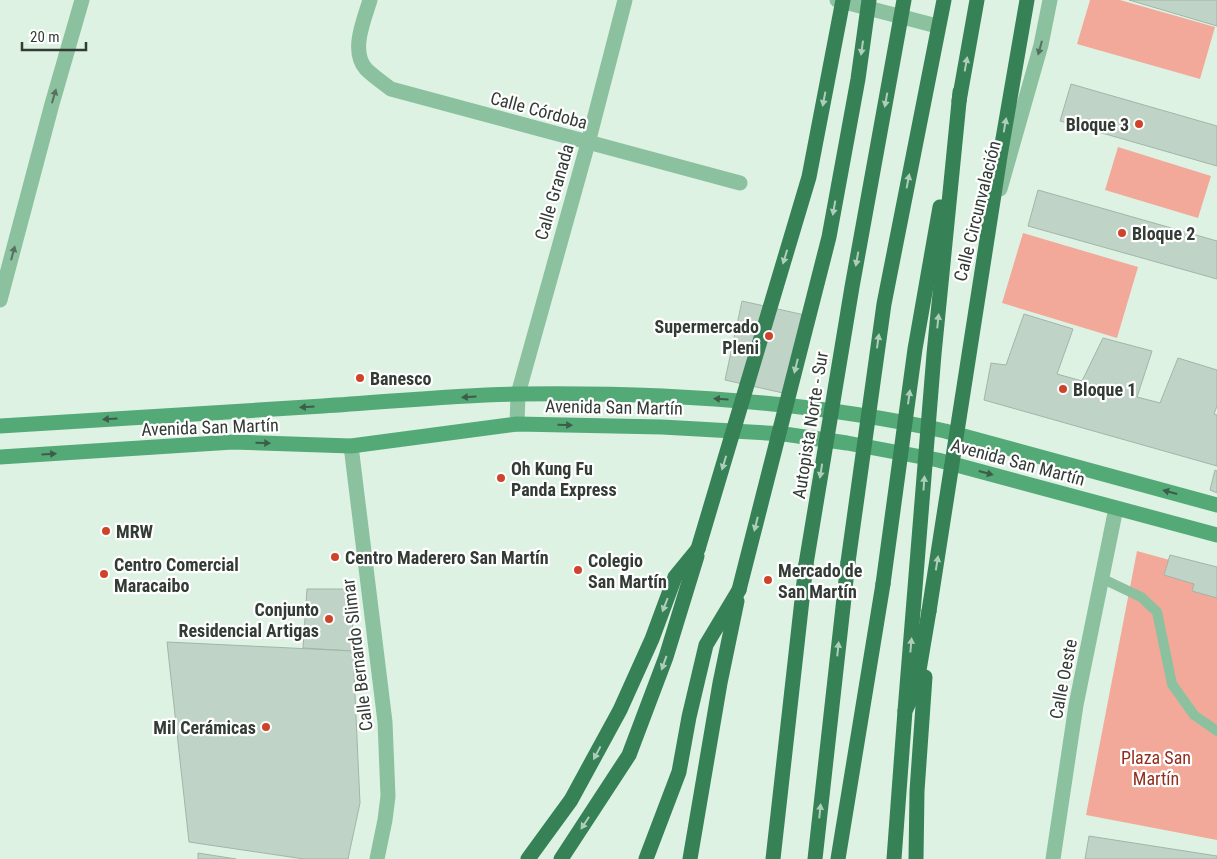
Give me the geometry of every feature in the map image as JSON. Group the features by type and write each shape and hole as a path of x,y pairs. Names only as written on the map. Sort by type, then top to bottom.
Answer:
{"highway":[{"path":"561,859 629,755 666,657 809,177 843,0"},
{"path":"690,859 720,683 739,590 829,237 858,79 869,0"},
{"name":"Autopista Norte - Sur","path":"773,859 806,564 852,287 904,0"},
{"path":"815,859 848,562 884,304 944,0"},
{"path":"838,859 883,584 915,349 977,0"},
{"path":"905,711 916,688 1000,156 1027,0"},
{"path":"894,859 934,354 960,92"},
{"path":"528,859 571,800 620,710 652,639 675,577 698,549"},
{"path":"646,859 679,772 688,717 706,645 739,590"},
{"path":"916,859 917,791 929,611"}],"main road":[{"name":"Avenida San Martín","path":"0,426 518,394 663,396 787,404 876,417 945,430 1217,505"},
{"name":"Avenida San Martín","path":"0,457 233,442 351,446 490,426 517,424 694,428 784,434 847,442 938,460 1217,535"}],"street":[{"path":"0,300 52,104 82,0"},
{"name":"Calle Córdoba","path":"370,0 358,38 359,50 365,67 390,89 740,183"},
{"name":"Calle Granada","path":"517,424 518,394 626,0"},
{"path":"837,0 936,26"},
{"name":"Calle Circunvalación","path":"945,430 955,419 987,235 1041,45 1050,0"},
{"name":"Calle Bernardo Slimar","path":"351,446 385,722 388,796 377,859"},
{"name":"Calle Oeste","path":"1053,859 1076,705 1116,508"}],"lane":[{"path":"1102,578 1141,597 1157,612 1172,684 1194,715 1217,731"}],"green space":[{"path":"1090,0 1120,0 1215,27 1200,79 1077,44"},
{"path":"1118,147 1211,176 1198,218 1105,190"},
{"path":"1023,233 1138,267 1117,338 1002,303"},
{"name":"Plaza San Martín","path":"1137,551 1217,573 1217,840 1086,815"}],"building":[{"path":"1129,0 1217,0 1217,26"},
{"name":"Bloque 3","path":"1071,84 1217,126 1217,166 1060,121"},
{"name":"Bloque 2","path":"1038,190 1217,241 1217,279 1028,226"},
{"name":"Supermercado Pleni","path":"742,301 809,316 792,395 725,380"},
{"name":"Bloque 1","path":"1024,314 1073,329 1057,374 1082,381 1103,338 1152,351 1137,397 1160,403 1178,358 1217,370 1217,406 1214,414 1217,415 1217,466 984,400 991,363 1006,365"},
{"path":"1215,470 1217,471 1217,493 1210,490"},
{"path":"1170,555 1217,567 1217,598 1192,591 1194,584 1164,575"},
{"name":"Conjunto Residencial Artigas","path":"307,589 352,589 353,651 303,648"},
{"name":"Mil Cerámicas","path":"167,642 353,651 360,803 348,859 304,859 189,842"},
{"path":"1089,836 1217,856 1217,859 1085,859"},
{"path":"198,853 236,859 198,859"}],"place":[{"name":"Bloque 3","path":"1139,124"},
{"name":"Bloque 2","path":"1122,233"},
{"name":"Supermercado Pleni","path":"769,336"},
{"name":"Banesco","path":"360,378"},
{"name":"Bloque 1","path":"1063,389"},
{"name":"Oh Kung Fu Panda Express","path":"501,478"},
{"name":"MRW","path":"106,531"},
{"name":"Centro Maderero San Martín","path":"335,557"},
{"name":"Colegio San Martín","path":"578,570"},
{"name":"Centro Comercial Maracaibo","path":"104,574"},
{"name":"Mercado de San Martín","path":"768,580"},
{"name":"Conjunto Residencial Artigas","path":"329,619"},
{"name":"Mil Cerámicas","path":"266,727"}]}
